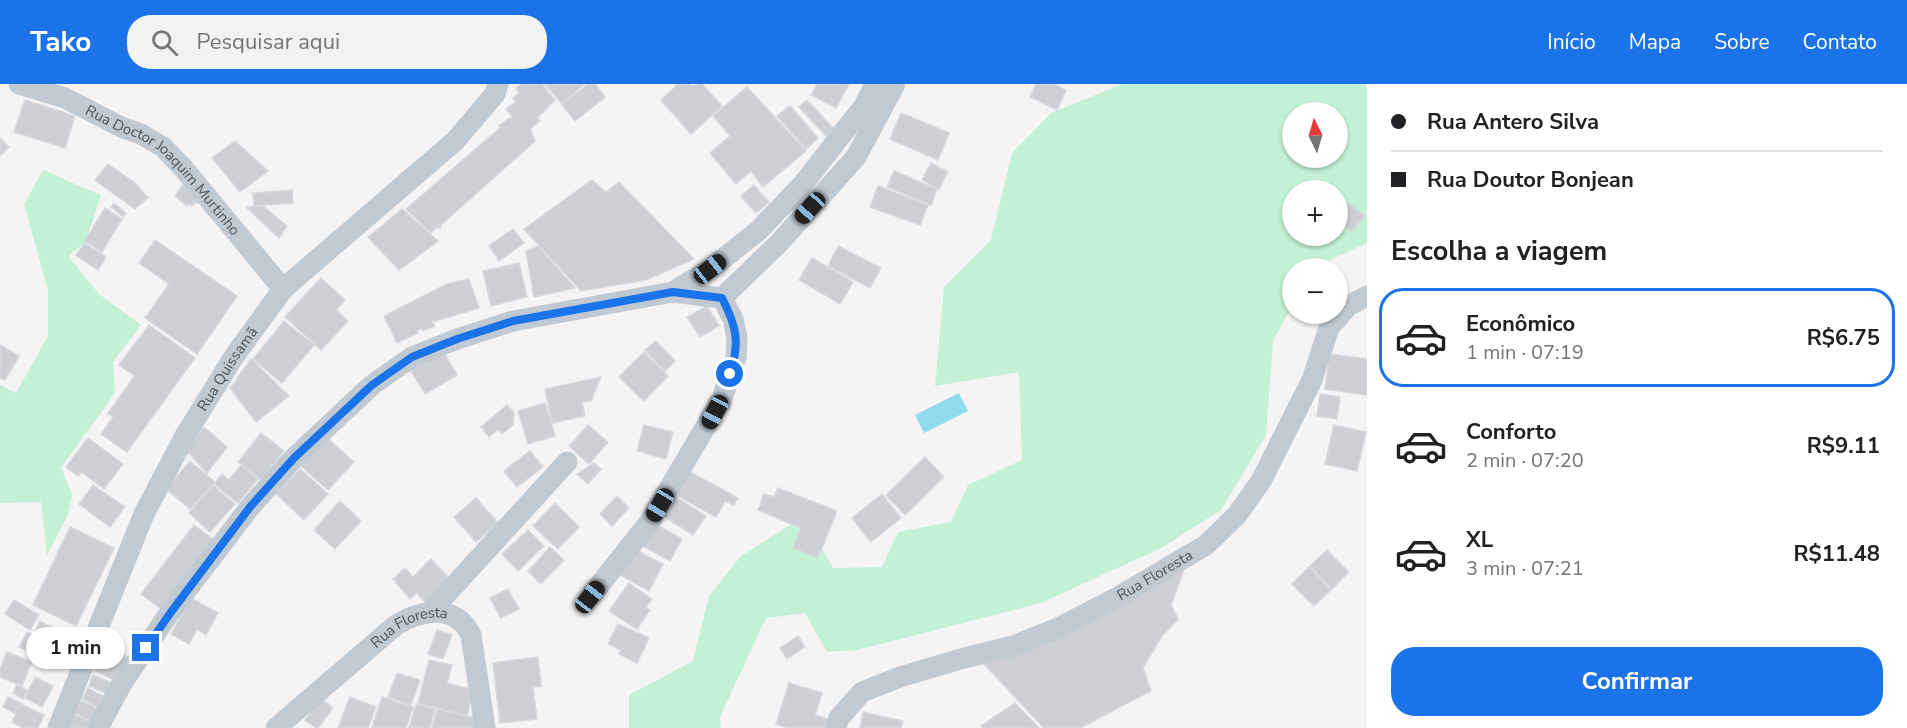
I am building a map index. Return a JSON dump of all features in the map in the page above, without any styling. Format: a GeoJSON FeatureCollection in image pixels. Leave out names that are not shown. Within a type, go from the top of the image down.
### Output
{"type":"FeatureCollection","features":[{"type":"Feature","properties":{"kind":"street","name":"Rua Doctor Joaquim Murtinho"},"geometry":{"type":"LineString","coordinates":[[19,84],[65,98],[163,147],[184,169],[283,290]]}},
{"type":"Feature","properties":{"kind":"street","name":"Rua Quissamã"},"geometry":{"type":"LineString","coordinates":[[58,728],[144,514],[186,434],[235,355],[283,290],[455,141],[495,94],[498,84]]}},
{"type":"Feature","properties":{"kind":"street"},"geometry":{"type":"LineString","coordinates":[[673,292],[710,269],[758,231],[803,184],[864,106],[875,84]]}},
{"type":"Feature","properties":{"kind":"street"},"geometry":{"type":"LineString","coordinates":[[722,298],[779,243],[856,157],[895,84]]}},
{"type":"Feature","properties":{"kind":"street"},"geometry":{"type":"LineString","coordinates":[[98,728],[121,685],[164,621],[250,507],[294,458],[372,385],[412,357],[457,339],[513,321],[673,292],[722,298]]}},
{"type":"Feature","properties":{"kind":"street","name":"Rua Floresta"},"geometry":{"type":"LineString","coordinates":[[836,728],[839,718],[862,692],[942,664],[1013,646],[1058,628],[1118,597],[1206,545],[1237,515],[1261,481],[1312,380],[1329,328],[1348,306],[1367,296]]}},
{"type":"Feature","properties":{"kind":"street"},"geometry":{"type":"LineString","coordinates":[[590,597],[650,521],[722,399],[736,357],[737,338],[733,319],[722,298]]}},
{"type":"Feature","properties":{"kind":"street"},"geometry":{"type":"LineString","coordinates":[[430,612],[567,462]]}},
{"type":"Feature","properties":{"kind":"street","name":"Rua Floresta"},"geometry":{"type":"LineString","coordinates":[[276,728],[396,625],[413,615],[430,612],[451,615],[465,623],[471,635],[485,728]]}},
{"type":"Feature","properties":{"kind":"green space"},"geometry":{"type":"Polygon","coordinates":[[[1122,84],[1365,84],[1367,87],[1367,243],[1335,258],[1282,258],[1282,324],[1273,341],[1266,435],[1221,510],[1161,548],[1041,603],[857,650],[827,652],[805,613],[766,618],[720,717],[721,728],[629,728],[629,695],[693,661],[709,596],[741,556],[803,517],[833,568],[882,567],[898,532],[951,522],[968,485],[1022,460],[1019,372],[935,386],[944,287],[991,240],[1012,153],[1051,113],[1122,84]]]}},
{"type":"Feature","properties":{"kind":"green space"},"geometry":{"type":"Polygon","coordinates":[[[43,170],[101,195],[85,243],[68,256],[99,294],[141,325],[113,362],[115,392],[61,467],[72,495],[68,515],[47,555],[41,502],[0,503],[0,385],[16,393],[48,336],[48,290],[24,204],[43,170]]]}},
{"type":"Feature","properties":{"kind":"water"},"geometry":{"type":"Polygon","coordinates":[[[959,393],[968,411],[924,433],[915,415],[959,393]]]}},
{"type":"Feature","properties":{"kind":"building"},"geometry":{"type":"Polygon","coordinates":[[[522,84],[542,84],[555,100],[537,118],[540,121],[530,129],[535,141],[440,226],[441,228],[436,228],[431,233],[406,209],[501,127],[499,126],[513,117],[506,109],[516,102],[513,98],[519,93],[516,88],[522,84]]]}},
{"type":"Feature","properties":{"kind":"building"},"geometry":{"type":"Polygon","coordinates":[[[545,84],[584,84],[562,104],[545,84]]]}},
{"type":"Feature","properties":{"kind":"building"},"geometry":{"type":"Polygon","coordinates":[[[588,84],[595,84],[605,97],[575,121],[562,105],[588,84]]]}},
{"type":"Feature","properties":{"kind":"building"},"geometry":{"type":"Polygon","coordinates":[[[678,84],[691,86],[702,84],[722,106],[691,134],[661,100],[678,84]]]}},
{"type":"Feature","properties":{"kind":"building"},"geometry":{"type":"Polygon","coordinates":[[[817,84],[849,84],[836,108],[811,95],[817,84]]]}},
{"type":"Feature","properties":{"kind":"building"},"geometry":{"type":"Polygon","coordinates":[[[1036,84],[1054,84],[1066,90],[1057,110],[1030,97],[1036,84]]]}},
{"type":"Feature","properties":{"kind":"building"},"geometry":{"type":"Polygon","coordinates":[[[747,87],[806,151],[763,187],[751,171],[736,184],[710,153],[730,136],[713,116],[747,87]]]}},
{"type":"Feature","properties":{"kind":"building"},"geometry":{"type":"Polygon","coordinates":[[[25,100],[75,116],[65,148],[14,132],[25,100]]]}},
{"type":"Feature","properties":{"kind":"building"},"geometry":{"type":"Polygon","coordinates":[[[807,100],[834,129],[826,136],[799,107],[807,100]]]}},
{"type":"Feature","properties":{"kind":"building"},"geometry":{"type":"Polygon","coordinates":[[[790,106],[818,138],[806,149],[777,116],[790,106]]]}},
{"type":"Feature","properties":{"kind":"building"},"geometry":{"type":"Polygon","coordinates":[[[901,113],[949,133],[938,160],[890,139],[901,113]]]}},
{"type":"Feature","properties":{"kind":"building"},"geometry":{"type":"Polygon","coordinates":[[[0,138],[9,147],[0,156],[0,138]]]}},
{"type":"Feature","properties":{"kind":"building"},"geometry":{"type":"Polygon","coordinates":[[[235,141],[268,171],[240,192],[212,158],[235,141]]]}},
{"type":"Feature","properties":{"kind":"building"},"geometry":{"type":"Polygon","coordinates":[[[931,163],[948,172],[939,189],[922,180],[931,163]]]}},
{"type":"Feature","properties":{"kind":"building"},"geometry":{"type":"Polygon","coordinates":[[[108,164],[135,183],[148,198],[135,209],[95,180],[108,164]]]}},
{"type":"Feature","properties":{"kind":"building"},"geometry":{"type":"Polygon","coordinates":[[[894,171],[937,189],[931,205],[887,187],[894,171]]]}},
{"type":"Feature","properties":{"kind":"building"},"geometry":{"type":"Polygon","coordinates":[[[187,179],[200,196],[195,199],[198,202],[191,206],[189,204],[187,206],[175,196],[187,179]]]}},
{"type":"Feature","properties":{"kind":"building"},"geometry":{"type":"Polygon","coordinates":[[[592,180],[606,192],[619,182],[694,259],[646,280],[581,291],[524,229],[592,180]]]}},
{"type":"Feature","properties":{"kind":"building"},"geometry":{"type":"Polygon","coordinates":[[[754,185],[769,202],[756,213],[741,196],[754,185]]]}},
{"type":"Feature","properties":{"kind":"building"},"geometry":{"type":"Polygon","coordinates":[[[878,186],[928,205],[920,225],[870,207],[878,186]]]}},
{"type":"Feature","properties":{"kind":"building"},"geometry":{"type":"Polygon","coordinates":[[[292,190],[293,203],[254,206],[253,193],[292,190]]]}},
{"type":"Feature","properties":{"kind":"building"},"geometry":{"type":"Polygon","coordinates":[[[114,203],[126,213],[123,217],[111,207],[114,203]]]}},
{"type":"Feature","properties":{"kind":"building"},"geometry":{"type":"Polygon","coordinates":[[[1348,204],[1365,216],[1351,232],[1348,229],[1348,204]]]}},
{"type":"Feature","properties":{"kind":"building"},"geometry":{"type":"Polygon","coordinates":[[[263,206],[287,226],[279,238],[246,207],[263,206]]]}},
{"type":"Feature","properties":{"kind":"building"},"geometry":{"type":"Polygon","coordinates":[[[105,208],[122,219],[102,252],[85,241],[105,208]]]}},
{"type":"Feature","properties":{"kind":"building"},"geometry":{"type":"Polygon","coordinates":[[[402,209],[438,241],[399,270],[368,237],[402,209]]]}},
{"type":"Feature","properties":{"kind":"building"},"geometry":{"type":"Polygon","coordinates":[[[513,229],[524,243],[499,261],[489,246],[513,229]]]}},
{"type":"Feature","properties":{"kind":"building"},"geometry":{"type":"Polygon","coordinates":[[[155,240],[237,296],[197,354],[145,318],[169,284],[139,263],[155,240]]]}},
{"type":"Feature","properties":{"kind":"building"},"geometry":{"type":"Polygon","coordinates":[[[85,243],[106,257],[98,270],[76,255],[85,243]]]}},
{"type":"Feature","properties":{"kind":"building"},"geometry":{"type":"Polygon","coordinates":[[[538,246],[575,288],[534,297],[526,251],[538,246]]]}},
{"type":"Feature","properties":{"kind":"building"},"geometry":{"type":"Polygon","coordinates":[[[838,246],[881,268],[870,288],[828,266],[838,246]]]}},
{"type":"Feature","properties":{"kind":"building"},"geometry":{"type":"Polygon","coordinates":[[[812,258],[853,282],[840,304],[799,280],[812,258]]]}},
{"type":"Feature","properties":{"kind":"building"},"geometry":{"type":"Polygon","coordinates":[[[519,263],[527,297],[491,306],[483,271],[519,263]]]}},
{"type":"Feature","properties":{"kind":"building"},"geometry":{"type":"Polygon","coordinates":[[[321,278],[345,300],[336,310],[348,321],[321,350],[285,317],[321,278]]]}},
{"type":"Feature","properties":{"kind":"building"},"geometry":{"type":"Polygon","coordinates":[[[469,279],[479,308],[432,322],[435,326],[423,331],[422,328],[417,331],[418,333],[397,343],[384,316],[447,284],[469,279]]]}},
{"type":"Feature","properties":{"kind":"building"},"geometry":{"type":"Polygon","coordinates":[[[707,306],[719,326],[700,337],[687,317],[707,306]]]}},
{"type":"Feature","properties":{"kind":"building"},"geometry":{"type":"Polygon","coordinates":[[[284,321],[314,345],[282,383],[253,359],[284,321]]]}},
{"type":"Feature","properties":{"kind":"building"},"geometry":{"type":"Polygon","coordinates":[[[149,325],[195,358],[127,452],[101,434],[113,417],[108,413],[135,376],[119,365],[149,325]]]}},
{"type":"Feature","properties":{"kind":"building"},"geometry":{"type":"Polygon","coordinates":[[[656,341],[675,361],[665,371],[645,350],[656,341]]]}},
{"type":"Feature","properties":{"kind":"building"},"geometry":{"type":"Polygon","coordinates":[[[0,345],[19,356],[5,380],[0,378],[0,345]]]}},
{"type":"Feature","properties":{"kind":"building"},"geometry":{"type":"Polygon","coordinates":[[[441,348],[457,375],[425,394],[409,368],[441,348]]]}},
{"type":"Feature","properties":{"kind":"building"},"geometry":{"type":"Polygon","coordinates":[[[644,352],[668,376],[644,401],[619,377],[644,352]]]}},
{"type":"Feature","properties":{"kind":"building"},"geometry":{"type":"Polygon","coordinates":[[[1330,354],[1367,359],[1367,395],[1325,389],[1330,354]]]}},
{"type":"Feature","properties":{"kind":"building"},"geometry":{"type":"Polygon","coordinates":[[[251,359],[289,396],[256,422],[230,388],[251,359]]]}},
{"type":"Feature","properties":{"kind":"building"},"geometry":{"type":"Polygon","coordinates":[[[601,377],[591,401],[582,402],[585,416],[552,423],[545,389],[601,377]]]}},
{"type":"Feature","properties":{"kind":"building"},"geometry":{"type":"Polygon","coordinates":[[[1320,394],[1340,397],[1337,419],[1317,416],[1320,394]]]}},
{"type":"Feature","properties":{"kind":"building"},"geometry":{"type":"Polygon","coordinates":[[[545,403],[555,436],[528,444],[518,411],[545,403]]]}},
{"type":"Feature","properties":{"kind":"building"},"geometry":{"type":"Polygon","coordinates":[[[507,405],[514,412],[513,425],[502,434],[498,429],[489,437],[481,427],[507,405]]]}},
{"type":"Feature","properties":{"kind":"building"},"geometry":{"type":"Polygon","coordinates":[[[588,425],[608,442],[589,464],[569,446],[588,425]]]}},
{"type":"Feature","properties":{"kind":"building"},"geometry":{"type":"Polygon","coordinates":[[[644,425],[673,432],[666,459],[637,451],[644,425]]]}},
{"type":"Feature","properties":{"kind":"building"},"geometry":{"type":"Polygon","coordinates":[[[1334,425],[1366,432],[1357,471],[1325,464],[1334,425]]]}},
{"type":"Feature","properties":{"kind":"building"},"geometry":{"type":"Polygon","coordinates":[[[204,427],[227,447],[207,473],[186,450],[204,427]]]}},
{"type":"Feature","properties":{"kind":"building"},"geometry":{"type":"Polygon","coordinates":[[[261,433],[284,451],[261,480],[238,462],[261,433]]]}},
{"type":"Feature","properties":{"kind":"building"},"geometry":{"type":"Polygon","coordinates":[[[326,437],[354,462],[328,490],[300,465],[326,437]]]}},
{"type":"Feature","properties":{"kind":"building"},"geometry":{"type":"Polygon","coordinates":[[[88,438],[123,464],[104,489],[82,472],[78,476],[66,467],[88,438]]]}},
{"type":"Feature","properties":{"kind":"building"},"geometry":{"type":"Polygon","coordinates":[[[530,451],[543,467],[517,487],[504,471],[530,451]]]}},
{"type":"Feature","properties":{"kind":"building"},"geometry":{"type":"Polygon","coordinates":[[[925,457],[944,477],[905,515],[886,495],[925,457]]]}},
{"type":"Feature","properties":{"kind":"building"},"geometry":{"type":"Polygon","coordinates":[[[190,461],[215,482],[190,509],[166,489],[190,461]]]}},
{"type":"Feature","properties":{"kind":"building"},"geometry":{"type":"Polygon","coordinates":[[[594,463],[601,469],[588,484],[577,474],[594,463]]]}},
{"type":"Feature","properties":{"kind":"building"},"geometry":{"type":"Polygon","coordinates":[[[241,465],[258,479],[238,503],[214,484],[222,474],[229,480],[241,465]]]}},
{"type":"Feature","properties":{"kind":"building"},"geometry":{"type":"Polygon","coordinates":[[[300,469],[328,494],[304,520],[276,494],[300,469]]]}},
{"type":"Feature","properties":{"kind":"building"},"geometry":{"type":"Polygon","coordinates":[[[690,472],[738,498],[734,505],[725,501],[716,517],[676,495],[690,472]]]}},
{"type":"Feature","properties":{"kind":"building"},"geometry":{"type":"Polygon","coordinates":[[[93,485],[125,507],[110,527],[79,504],[93,485]]]}},
{"type":"Feature","properties":{"kind":"building"},"geometry":{"type":"Polygon","coordinates":[[[213,485],[235,504],[210,532],[189,513],[213,485]]]}},
{"type":"Feature","properties":{"kind":"building"},"geometry":{"type":"Polygon","coordinates":[[[778,488],[837,511],[818,558],[793,548],[801,528],[758,510],[764,494],[774,497],[778,488]]]}},
{"type":"Feature","properties":{"kind":"building"},"geometry":{"type":"Polygon","coordinates":[[[882,494],[901,518],[871,542],[852,518],[882,494]]]}},
{"type":"Feature","properties":{"kind":"building"},"geometry":{"type":"Polygon","coordinates":[[[617,496],[629,508],[612,526],[600,514],[617,496]]]}},
{"type":"Feature","properties":{"kind":"building"},"geometry":{"type":"Polygon","coordinates":[[[674,496],[706,516],[693,535],[662,515],[674,496]]]}},
{"type":"Feature","properties":{"kind":"building"},"geometry":{"type":"Polygon","coordinates":[[[476,498],[498,523],[476,542],[454,517],[476,498]]]}},
{"type":"Feature","properties":{"kind":"building"},"geometry":{"type":"Polygon","coordinates":[[[340,501],[361,521],[335,549],[314,530],[340,501]]]}},
{"type":"Feature","properties":{"kind":"building"},"geometry":{"type":"Polygon","coordinates":[[[555,503],[579,527],[558,549],[533,526],[555,503]]]}},
{"type":"Feature","properties":{"kind":"building"},"geometry":{"type":"Polygon","coordinates":[[[654,523],[682,539],[670,561],[641,545],[654,523]]]}},
{"type":"Feature","properties":{"kind":"building"},"geometry":{"type":"Polygon","coordinates":[[[194,525],[214,540],[161,609],[141,594],[194,525]]]}},
{"type":"Feature","properties":{"kind":"building"},"geometry":{"type":"Polygon","coordinates":[[[70,527],[114,548],[76,626],[33,605],[70,527]]]}},
{"type":"Feature","properties":{"kind":"building"},"geometry":{"type":"Polygon","coordinates":[[[528,530],[544,546],[518,571],[502,554],[528,530]]]}},
{"type":"Feature","properties":{"kind":"building"},"geometry":{"type":"Polygon","coordinates":[[[550,547],[564,560],[541,584],[528,571],[550,547]]]}},
{"type":"Feature","properties":{"kind":"building"},"geometry":{"type":"Polygon","coordinates":[[[632,548],[663,564],[649,591],[618,574],[632,548]]]}},
{"type":"Feature","properties":{"kind":"building"},"geometry":{"type":"Polygon","coordinates":[[[1327,550],[1349,572],[1332,589],[1310,566],[1327,550]]]}},
{"type":"Feature","properties":{"kind":"building"},"geometry":{"type":"Polygon","coordinates":[[[431,559],[451,580],[427,604],[416,593],[410,599],[393,579],[405,568],[413,577],[431,559]]]}},
{"type":"Feature","properties":{"kind":"building"},"geometry":{"type":"Polygon","coordinates":[[[1309,567],[1331,590],[1314,606],[1292,584],[1309,567]]]}},
{"type":"Feature","properties":{"kind":"building"},"geometry":{"type":"Polygon","coordinates":[[[1184,570],[1171,605],[1178,619],[1162,636],[1143,668],[1151,691],[1080,728],[1044,728],[981,661],[1184,570]]]}},
{"type":"Feature","properties":{"kind":"building"},"geometry":{"type":"Polygon","coordinates":[[[629,583],[652,599],[646,607],[650,610],[637,629],[609,611],[629,583]]]}},
{"type":"Feature","properties":{"kind":"building"},"geometry":{"type":"Polygon","coordinates":[[[508,589],[519,609],[501,618],[490,598],[508,589]]]}},
{"type":"Feature","properties":{"kind":"building"},"geometry":{"type":"Polygon","coordinates":[[[191,598],[218,613],[206,635],[197,629],[189,644],[171,634],[191,598]]]}},
{"type":"Feature","properties":{"kind":"building"},"geometry":{"type":"Polygon","coordinates":[[[14,600],[39,615],[30,630],[5,614],[14,600]]]}},
{"type":"Feature","properties":{"kind":"building"},"geometry":{"type":"Polygon","coordinates":[[[40,621],[74,638],[59,667],[19,647],[27,632],[33,635],[40,621]]]}},
{"type":"Feature","properties":{"kind":"building"},"geometry":{"type":"Polygon","coordinates":[[[618,624],[649,638],[637,663],[619,654],[621,650],[608,644],[618,624]]]}},
{"type":"Feature","properties":{"kind":"building"},"geometry":{"type":"Polygon","coordinates":[[[437,630],[452,635],[443,659],[428,654],[437,630]]]}},
{"type":"Feature","properties":{"kind":"building"},"geometry":{"type":"Polygon","coordinates":[[[798,636],[805,647],[787,659],[780,648],[798,636]]]}},
{"type":"Feature","properties":{"kind":"building"},"geometry":{"type":"Polygon","coordinates":[[[107,647],[128,657],[116,681],[95,671],[107,647]]]}},
{"type":"Feature","properties":{"kind":"building"},"geometry":{"type":"Polygon","coordinates":[[[7,652],[32,662],[22,686],[0,677],[0,669],[7,652]]]}},
{"type":"Feature","properties":{"kind":"building"},"geometry":{"type":"Polygon","coordinates":[[[538,657],[541,686],[533,687],[537,719],[500,723],[493,663],[538,657]]]}},
{"type":"Feature","properties":{"kind":"building"},"geometry":{"type":"Polygon","coordinates":[[[429,660],[452,665],[447,683],[473,690],[467,716],[418,703],[429,660]]]}},
{"type":"Feature","properties":{"kind":"building"},"geometry":{"type":"Polygon","coordinates":[[[397,673],[420,680],[411,705],[388,697],[397,673]]]}},
{"type":"Feature","properties":{"kind":"building"},"geometry":{"type":"Polygon","coordinates":[[[93,675],[110,682],[106,693],[89,686],[93,675]]]}},
{"type":"Feature","properties":{"kind":"building"},"geometry":{"type":"Polygon","coordinates":[[[35,677],[53,686],[42,707],[25,698],[35,677]]]}},
{"type":"Feature","properties":{"kind":"building"},"geometry":{"type":"Polygon","coordinates":[[[789,683],[822,693],[815,715],[828,719],[825,728],[788,728],[776,724],[789,683]]]}},
{"type":"Feature","properties":{"kind":"building"},"geometry":{"type":"Polygon","coordinates":[[[17,685],[27,690],[23,699],[13,693],[17,685]]]}},
{"type":"Feature","properties":{"kind":"building"},"geometry":{"type":"Polygon","coordinates":[[[88,688],[103,696],[98,707],[82,699],[88,688]]]}},
{"type":"Feature","properties":{"kind":"building"},"geometry":{"type":"Polygon","coordinates":[[[8,697],[21,703],[16,714],[3,707],[8,697]]]}},
{"type":"Feature","properties":{"kind":"building"},"geometry":{"type":"Polygon","coordinates":[[[350,697],[376,707],[368,728],[338,728],[350,697]]]}},
{"type":"Feature","properties":{"kind":"building"},"geometry":{"type":"Polygon","coordinates":[[[382,697],[413,707],[406,728],[372,728],[382,697]]]}},
{"type":"Feature","properties":{"kind":"building"},"geometry":{"type":"Polygon","coordinates":[[[321,699],[333,708],[316,728],[305,720],[321,699]]]}},
{"type":"Feature","properties":{"kind":"building"},"geometry":{"type":"Polygon","coordinates":[[[81,700],[99,709],[92,722],[75,713],[81,700]]]}},
{"type":"Feature","properties":{"kind":"building"},"geometry":{"type":"Polygon","coordinates":[[[1015,703],[1039,728],[982,728],[981,726],[1015,703]]]}},
{"type":"Feature","properties":{"kind":"building"},"geometry":{"type":"Polygon","coordinates":[[[21,704],[44,715],[38,728],[23,728],[12,722],[21,704]]]}},
{"type":"Feature","properties":{"kind":"building"},"geometry":{"type":"Polygon","coordinates":[[[416,704],[435,709],[430,728],[409,728],[416,704]]]}},
{"type":"Feature","properties":{"kind":"building"},"geometry":{"type":"Polygon","coordinates":[[[437,709],[477,718],[475,728],[432,728],[437,709]]]}},
{"type":"Feature","properties":{"kind":"building"},"geometry":{"type":"Polygon","coordinates":[[[863,712],[903,721],[901,728],[860,728],[863,712]]]}},
{"type":"Feature","properties":{"kind":"building"},"geometry":{"type":"Polygon","coordinates":[[[74,714],[92,722],[89,728],[68,728],[74,714]]]}},
{"type":"Feature","properties":{"kind":"route"},"geometry":{"type":"LineString","coordinates":[[146,648],[250,507],[294,458],[372,385],[412,357],[457,339],[513,321],[673,292],[722,298],[733,319],[737,338],[736,357],[730,374]]}}]}
